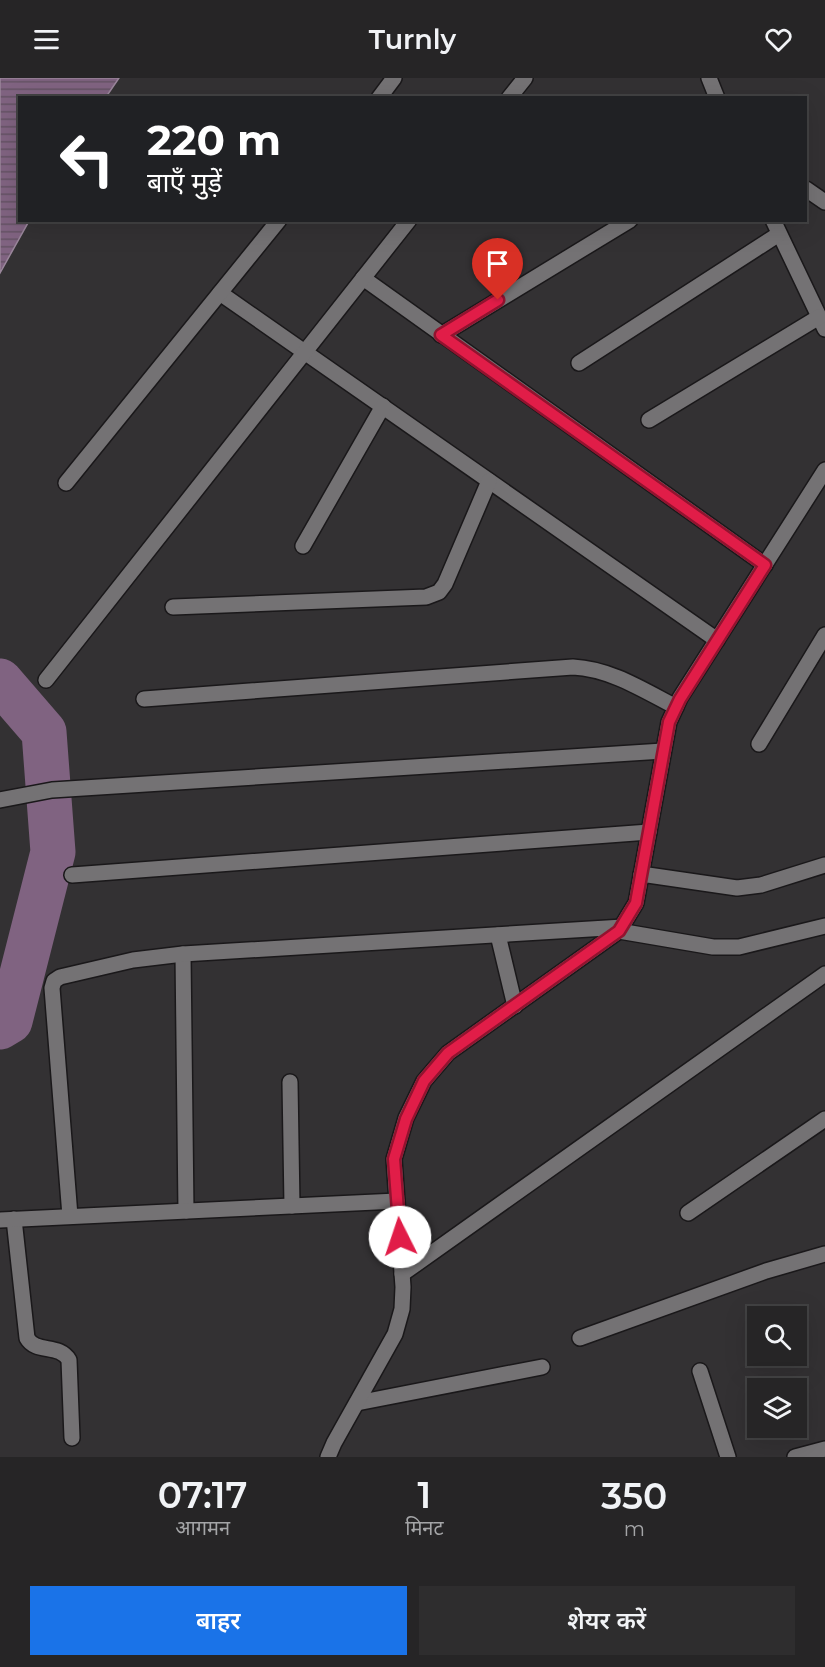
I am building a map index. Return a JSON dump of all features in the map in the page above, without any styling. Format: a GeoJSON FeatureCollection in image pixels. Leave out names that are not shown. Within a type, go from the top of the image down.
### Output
{"type":"FeatureCollection","features":[{"type":"Feature","properties":{"kind":"street"},"geometry":{"type":"LineString","coordinates":[[380,96],[394,78]]}},
{"type":"Feature","properties":{"kind":"street"},"geometry":{"type":"LineString","coordinates":[[511,96],[525,78]]}},
{"type":"Feature","properties":{"kind":"street"},"geometry":{"type":"LineString","coordinates":[[709,78],[716,96]]}},
{"type":"Feature","properties":{"kind":"street"},"geometry":{"type":"LineString","coordinates":[[807,190],[825,202]]}},
{"type":"Feature","properties":{"kind":"street"},"geometry":{"type":"LineString","coordinates":[[66,483],[277,222]]}},
{"type":"Feature","properties":{"kind":"street"},"geometry":{"type":"LineString","coordinates":[[46,680],[407,222]]}},
{"type":"Feature","properties":{"kind":"street"},"geometry":{"type":"LineString","coordinates":[[441,335],[627,222]]}},
{"type":"Feature","properties":{"kind":"street"},"geometry":{"type":"LineString","coordinates":[[579,363],[776,227],[822,323],[649,420]]}},
{"type":"Feature","properties":{"kind":"street"},"geometry":{"type":"LineString","coordinates":[[363,278],[765,565]]}},
{"type":"Feature","properties":{"kind":"street"},"geometry":{"type":"LineString","coordinates":[[220,293],[717,640]]}},
{"type":"Feature","properties":{"kind":"street"},"geometry":{"type":"LineString","coordinates":[[303,546],[383,406]]}},
{"type":"Feature","properties":{"kind":"street"},"geometry":{"type":"LineString","coordinates":[[328,1457],[395,1334],[402,1309],[402,1274],[394,1159],[406,1119],[424,1081],[448,1053],[621,929],[636,903],[669,722],[717,640],[825,470]]}},
{"type":"Feature","properties":{"kind":"street"},"geometry":{"type":"LineString","coordinates":[[172,607],[426,597],[439,592],[445,584],[489,481]]}},
{"type":"Feature","properties":{"kind":"street"},"geometry":{"type":"LineString","coordinates":[[759,744],[825,635]]}},
{"type":"Feature","properties":{"kind":"street"},"geometry":{"type":"LineString","coordinates":[[144,699],[573,667],[590,668],[608,673],[676,707]]}},
{"type":"Feature","properties":{"kind":"street"},"geometry":{"type":"LineString","coordinates":[[3,799],[52,790],[663,751]]}},
{"type":"Feature","properties":{"kind":"street"},"geometry":{"type":"LineString","coordinates":[[72,875],[649,832]]}},
{"type":"Feature","properties":{"kind":"street"},"geometry":{"type":"LineString","coordinates":[[641,874],[737,888],[761,885],[825,865]]}},
{"type":"Feature","properties":{"kind":"street"},"geometry":{"type":"LineString","coordinates":[[70,1216],[52,988],[54,981],[60,977],[133,960],[183,954],[498,934],[621,929],[713,947],[739,947],[825,926]]}},
{"type":"Feature","properties":{"kind":"street"},"geometry":{"type":"LineString","coordinates":[[498,934],[515,1006]]}},
{"type":"Feature","properties":{"kind":"street"},"geometry":{"type":"LineString","coordinates":[[183,954],[186,1211]]}},
{"type":"Feature","properties":{"kind":"street"},"geometry":{"type":"LineString","coordinates":[[402,1274],[825,974]]}},
{"type":"Feature","properties":{"kind":"street"},"geometry":{"type":"LineString","coordinates":[[290,1082],[292,1206]]}},
{"type":"Feature","properties":{"kind":"street"},"geometry":{"type":"LineString","coordinates":[[688,1213],[825,1119]]}},
{"type":"Feature","properties":{"kind":"street"},"geometry":{"type":"LineString","coordinates":[[72,1438],[69,1360],[59,1350],[35,1346],[30,1344],[27,1338],[7,1219],[397,1201]]}},
{"type":"Feature","properties":{"kind":"street"},"geometry":{"type":"LineString","coordinates":[[580,1338],[766,1271],[825,1254]]}},
{"type":"Feature","properties":{"kind":"street"},"geometry":{"type":"LineString","coordinates":[[357,1402],[542,1367]]}},
{"type":"Feature","properties":{"kind":"street"},"geometry":{"type":"LineString","coordinates":[[700,1371],[728,1457]]}},
{"type":"Feature","properties":{"kind":"street"},"geometry":{"type":"LineString","coordinates":[[795,1457],[825,1449]]}},
{"type":"Feature","properties":{"kind":"shaded area"},"geometry":{"type":"Polygon","coordinates":[[[0,78],[119,78],[107,96],[18,96],[18,222],[28,222],[0,273],[0,78]]]}},
{"type":"Feature","properties":{"kind":"waterway"},"geometry":{"type":"LineString","coordinates":[[0,681],[44,732],[53,852],[10,1021],[0,1027]]}},
{"type":"Feature","properties":{"kind":"route"},"geometry":{"type":"LineString","coordinates":[[400,1237],[394,1159],[406,1119],[424,1081],[448,1053],[619,931],[629,917],[636,903],[669,722],[680,699],[765,565],[441,335],[498,300]]}}]}
